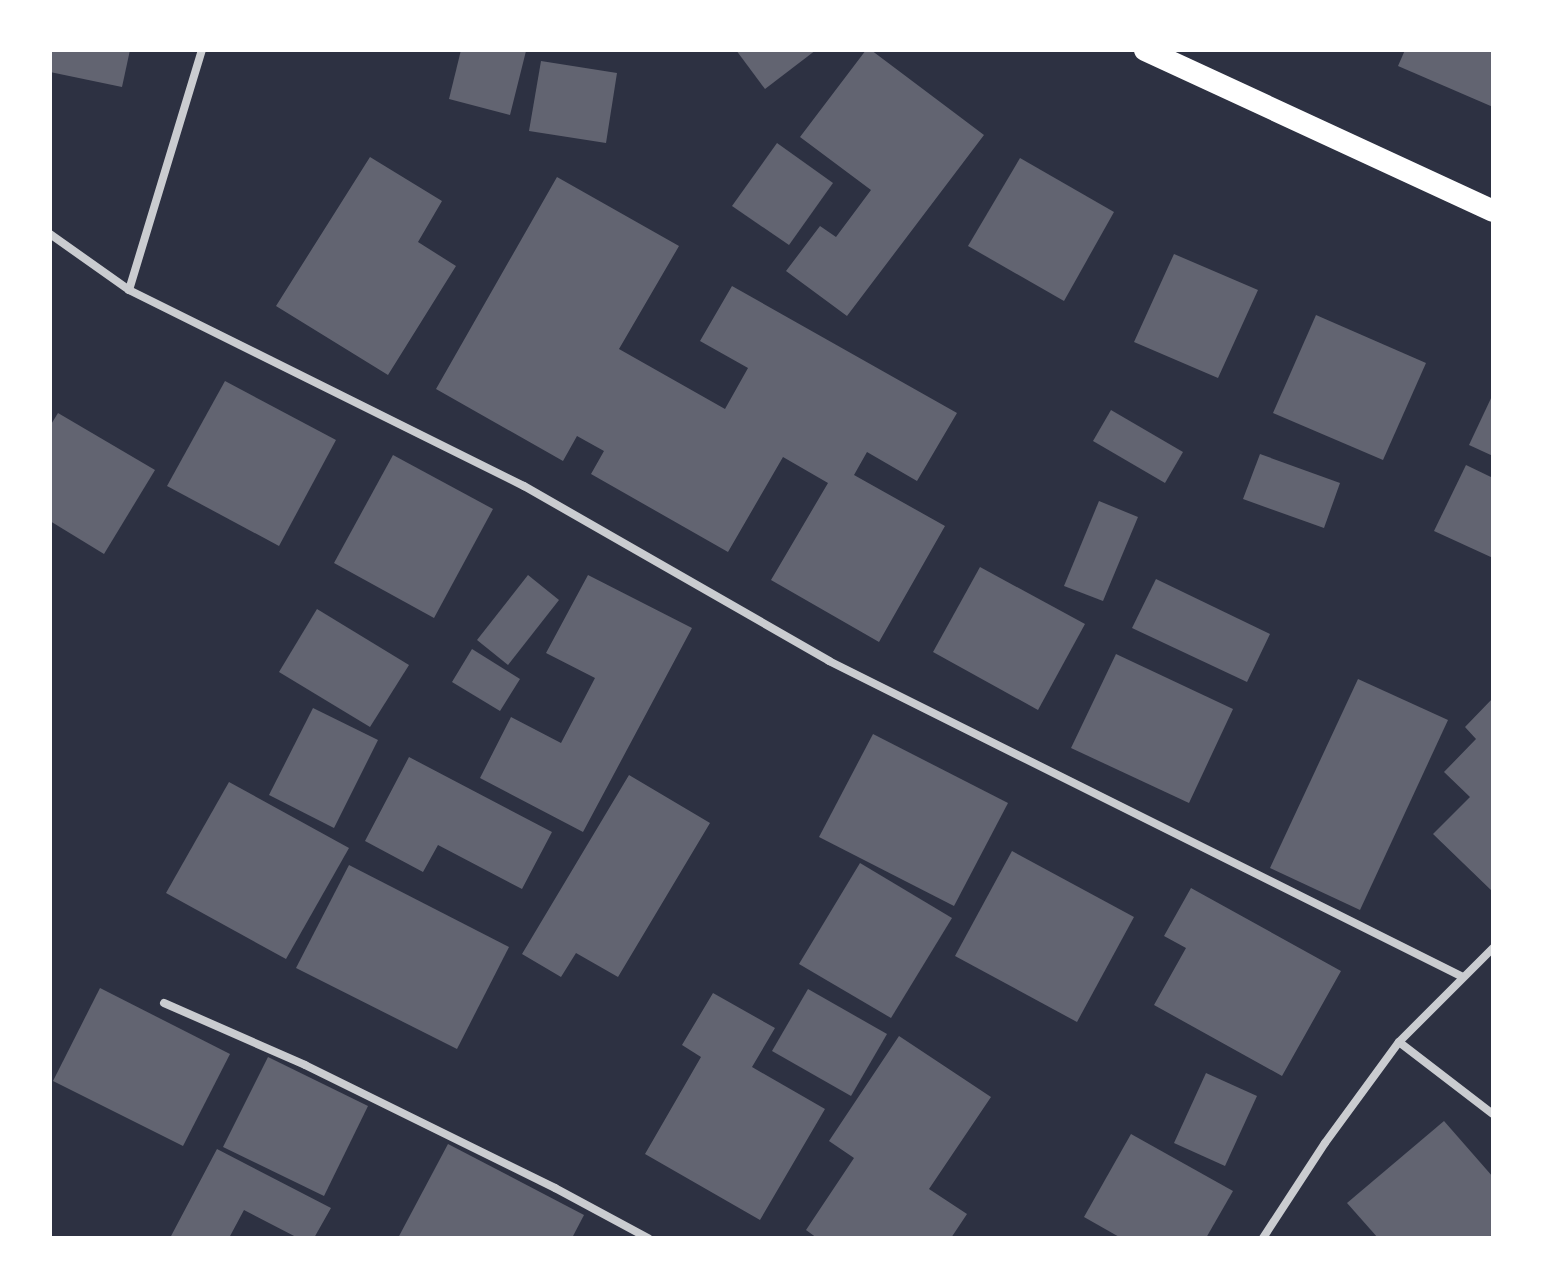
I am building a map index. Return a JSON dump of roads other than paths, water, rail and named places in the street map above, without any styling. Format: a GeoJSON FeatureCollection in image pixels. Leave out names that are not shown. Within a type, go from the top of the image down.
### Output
{"type":"FeatureCollection","features":[{"type":"Feature","properties":{"kind":"highway"},"geometry":{"type":"LineString","coordinates":[[1145,50],[1493,211]]}},
{"type":"Feature","properties":{"kind":"street"},"geometry":{"type":"LineString","coordinates":[[129,290],[202,50]]}},
{"type":"Feature","properties":{"kind":"street"},"geometry":{"type":"LineString","coordinates":[[50,234],[129,290],[524,486],[829,661],[1463,977]]}},
{"type":"Feature","properties":{"kind":"street"},"geometry":{"type":"LineString","coordinates":[[1263,1238],[1325,1143],[1399,1042],[1493,948]]}},
{"type":"Feature","properties":{"kind":"street"},"geometry":{"type":"LineString","coordinates":[[164,1003],[305,1065],[555,1188],[648,1238]]}},
{"type":"Feature","properties":{"kind":"street"},"geometry":{"type":"LineString","coordinates":[[1399,1042],[1493,1114]]}}]}
